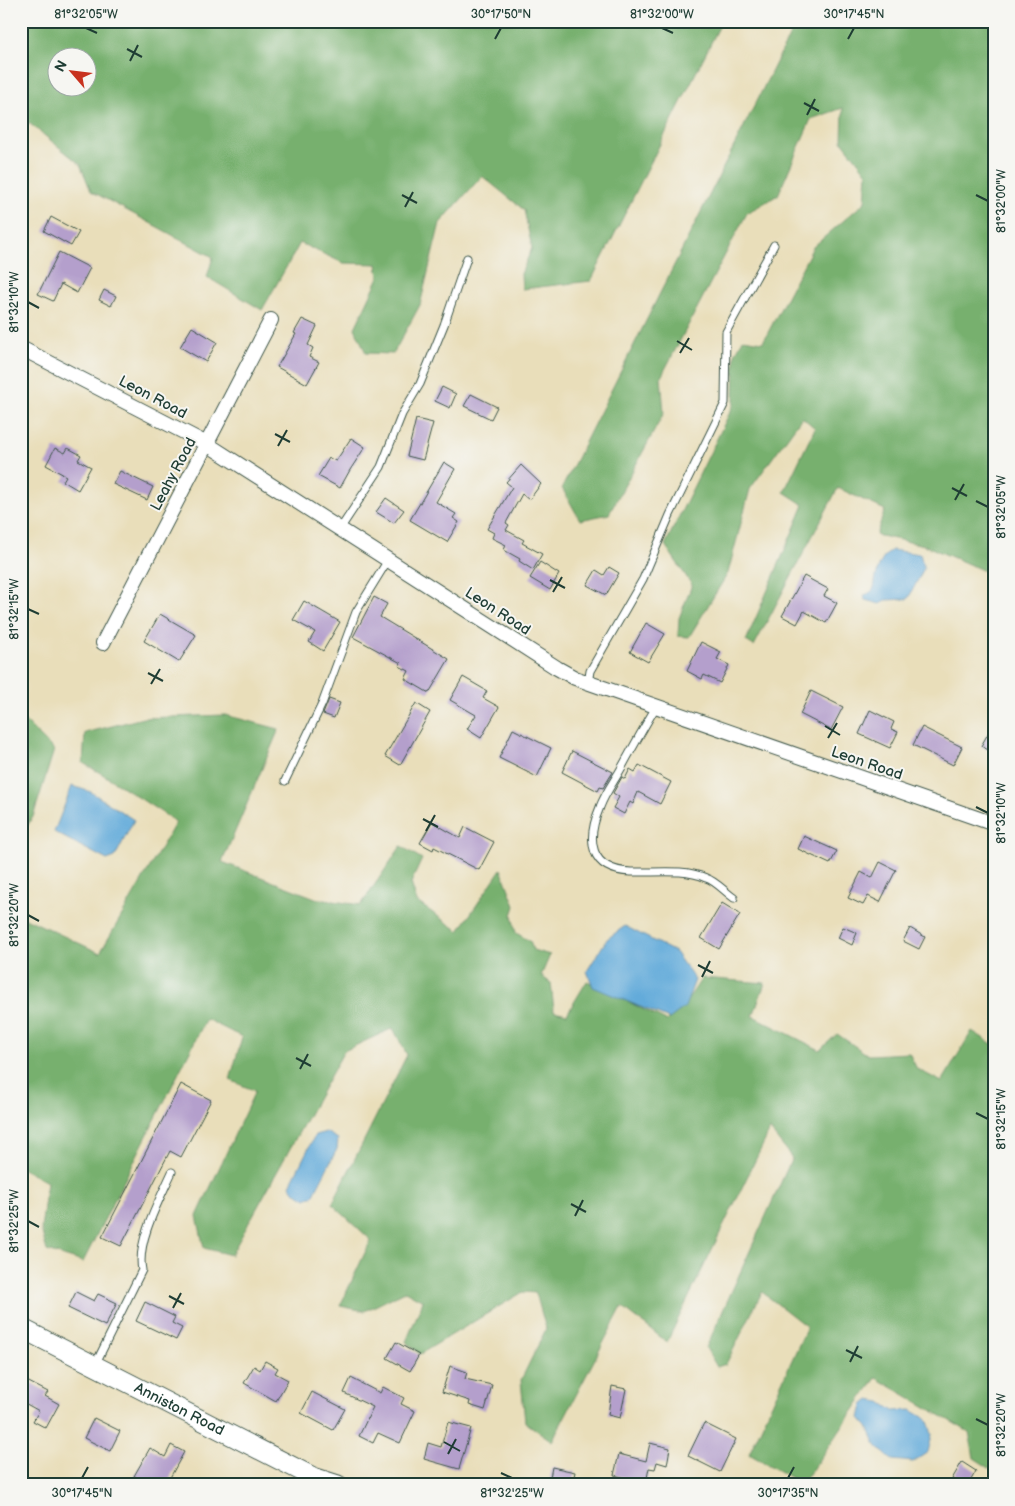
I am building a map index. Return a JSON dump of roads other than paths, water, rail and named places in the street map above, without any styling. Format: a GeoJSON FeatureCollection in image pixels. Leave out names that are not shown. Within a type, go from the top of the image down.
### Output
{"type":"FeatureCollection","features":[{"type":"Feature","properties":{"kind":"street","name":"Leahy Road"},"geometry":{"type":"LineString","coordinates":[[103,643],[271,320]]}},
{"type":"Feature","properties":{"kind":"street","name":"Leon Road"},"geometry":{"type":"LineString","coordinates":[[21,348],[207,444],[557,668],[588,683],[994,824]]}},
{"type":"Feature","properties":{"kind":"street","name":"Anniston Road"},"geometry":{"type":"LineString","coordinates":[[21,1328],[313,1476],[338,1485]]}},
{"type":"Feature","properties":{"kind":"lane"},"geometry":{"type":"LineString","coordinates":[[588,683],[590,671],[643,579],[670,515],[725,404],[726,332],[774,244]]}},
{"type":"Feature","properties":{"kind":"lane"},"geometry":{"type":"LineString","coordinates":[[340,529],[381,467],[402,414],[420,384],[444,325],[467,258]]}},
{"type":"Feature","properties":{"kind":"lane"},"geometry":{"type":"LineString","coordinates":[[285,781],[322,704],[356,612],[388,560]]}},
{"type":"Feature","properties":{"kind":"lane"},"geometry":{"type":"LineString","coordinates":[[656,707],[600,807],[591,843],[595,855],[603,864],[613,870],[696,874],[708,878],[734,898]]}},
{"type":"Feature","properties":{"kind":"lane"},"geometry":{"type":"LineString","coordinates":[[94,1366],[142,1270],[140,1262],[145,1234],[172,1172]]}},
{"type":"Feature","properties":{"kind":"water"},"geometry":{"type":"Polygon","coordinates":[[[892,550],[920,554],[924,568],[908,599],[886,600],[880,604],[865,600],[864,595],[874,587],[881,563],[892,550]]]}},
{"type":"Feature","properties":{"kind":"water"},"geometry":{"type":"Polygon","coordinates":[[[72,786],[91,792],[134,820],[115,857],[107,860],[54,832],[72,786]]]}},
{"type":"Feature","properties":{"kind":"water"},"geometry":{"type":"Polygon","coordinates":[[[625,926],[675,952],[695,980],[685,1007],[669,1019],[593,987],[587,971],[607,939],[625,926]]]}},
{"type":"Feature","properties":{"kind":"water"},"geometry":{"type":"Polygon","coordinates":[[[326,1132],[338,1139],[337,1149],[313,1196],[306,1199],[295,1192],[290,1185],[315,1135],[326,1132]]]}},
{"type":"Feature","properties":{"kind":"water"},"geometry":{"type":"Polygon","coordinates":[[[869,1400],[881,1402],[894,1411],[911,1410],[928,1420],[932,1435],[928,1452],[913,1462],[892,1460],[877,1447],[868,1427],[860,1418],[863,1405],[869,1400]]]}}]}
